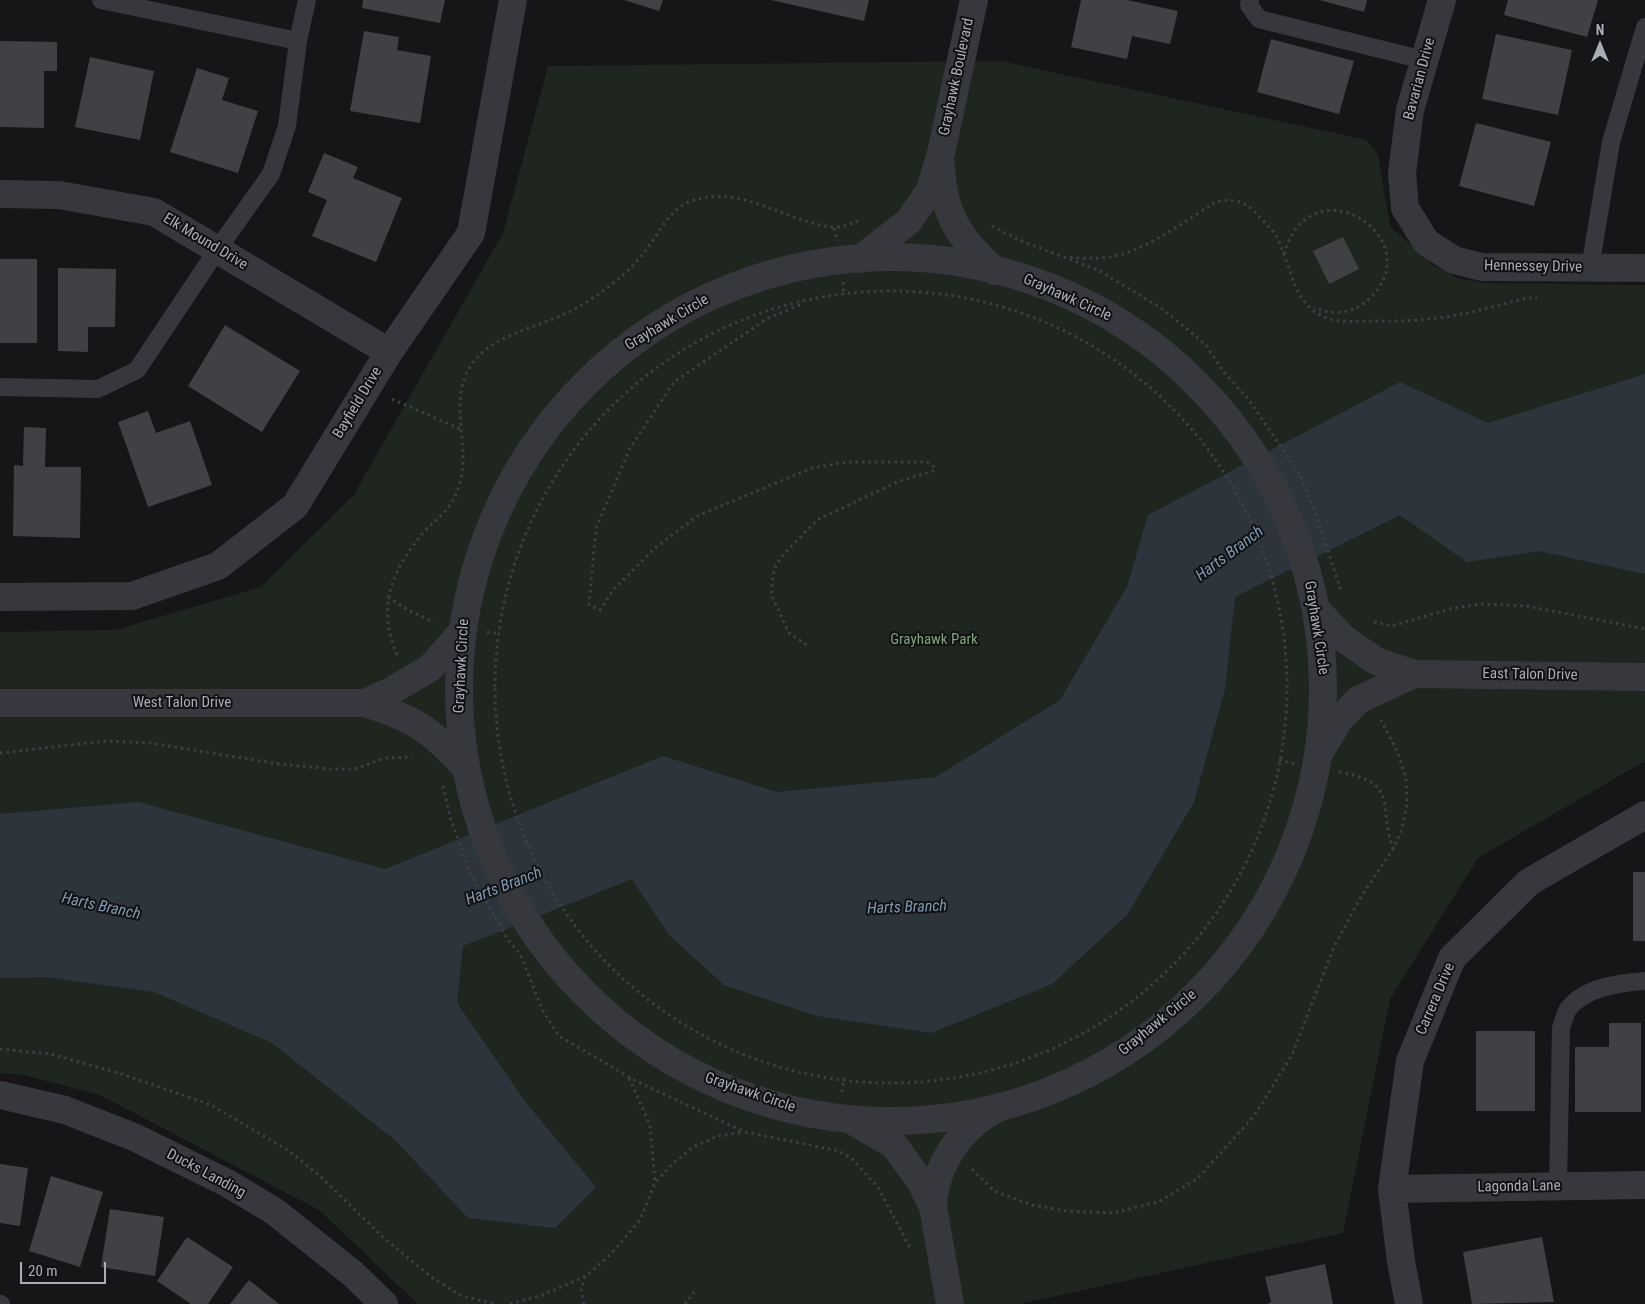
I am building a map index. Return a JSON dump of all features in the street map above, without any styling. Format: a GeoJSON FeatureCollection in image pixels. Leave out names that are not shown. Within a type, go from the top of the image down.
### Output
{"type":"FeatureCollection","features":[{"type":"Feature","properties":{"kind":"street","name":"Bayfield Drive"},"geometry":{"type":"LineString","coordinates":[[0,597],[132,596],[218,566],[295,506],[389,352],[471,233],[513,0]]}},
{"type":"Feature","properties":{"kind":"street","name":"Grayhawk Boulevard"},"geometry":{"type":"LineString","coordinates":[[860,259],[909,221],[930,190],[941,153],[974,0]]}},
{"type":"Feature","properties":{"kind":"street","name":"Bavarian Drive"},"geometry":{"type":"LineString","coordinates":[[1426,242],[1405,208],[1402,173],[1410,110],[1442,0]]}},
{"type":"Feature","properties":{"kind":"street","name":"Grayhawk Boulevard"},"geometry":{"type":"LineString","coordinates":[[941,153],[942,188],[952,220],[970,248],[995,271]]}},
{"type":"Feature","properties":{"kind":"street","name":"Elk Mound Drive"},"geometry":{"type":"LineString","coordinates":[[0,194],[59,195],[154,212],[389,352]]}},
{"type":"Feature","properties":{"kind":"street","name":"Hennessey Drive"},"geometry":{"type":"LineString","coordinates":[[1426,242],[1454,260],[1482,267],[1645,268]]}},
{"type":"Feature","properties":{"kind":"street","name":"Grayhawk Circle"},"geometry":{"type":"LineString","coordinates":[[841,259],[941,259],[995,271],[1025,277],[1109,314],[1216,382],[1267,473],[1322,592],[1325,673],[1319,759],[1303,826],[1253,927],[1191,1001],[1108,1063],[1028,1099],[921,1120],[848,1118],[782,1107],[702,1078],[618,1025],[532,955],[458,776],[456,703],[460,634],[473,570],[527,452],[612,357],[721,290],[841,259]]}},
{"type":"Feature","properties":{"kind":"street","name":"East Talon Drive"},"geometry":{"type":"LineString","coordinates":[[1322,592],[1342,638],[1376,661],[1414,674],[1645,676]]}},
{"type":"Feature","properties":{"kind":"street","name":"West Talon Drive"},"geometry":{"type":"LineString","coordinates":[[364,703],[391,691],[430,668],[460,634]]}},
{"type":"Feature","properties":{"kind":"street","name":"East Talon Drive"},"geometry":{"type":"LineString","coordinates":[[1319,759],[1340,719],[1358,700],[1414,674]]}},
{"type":"Feature","properties":{"kind":"street","name":"West Talon Drive"},"geometry":{"type":"LineString","coordinates":[[0,703],[364,703],[403,715],[437,736],[458,776]]}},
{"type":"Feature","properties":{"kind":"street","name":"Carrera Drive"},"geometry":{"type":"LineString","coordinates":[[1409,1304],[1401,1261],[1392,1189],[1410,1061],[1452,958],[1530,882],[1645,815]]}},
{"type":"Feature","properties":{"kind":"street","name":"Ducks Landing"},"geometry":{"type":"LineString","coordinates":[[0,1095],[65,1110],[136,1138],[227,1182],[274,1210],[352,1274],[384,1304]]}},
{"type":"Feature","properties":{"kind":"street"},"geometry":{"type":"LineString","coordinates":[[933,1207],[936,1185],[942,1163],[947,1155],[960,1138],[983,1116],[1011,1102]]}},
{"type":"Feature","properties":{"kind":"street"},"geometry":{"type":"LineString","coordinates":[[848,1118],[894,1146],[905,1158],[920,1181],[933,1207],[950,1304]]}},
{"type":"Feature","properties":{"kind":"street","name":"Lagonda Lane"},"geometry":{"type":"LineString","coordinates":[[1392,1189],[1645,1185]]}},
{"type":"Feature","properties":{"kind":"lane"},"geometry":{"type":"LineString","coordinates":[[101,0],[298,41]]}},
{"type":"Feature","properties":{"kind":"lane"},"geometry":{"type":"LineString","coordinates":[[0,387],[98,389],[137,370],[217,250],[271,174],[287,126],[298,41],[307,0]]}},
{"type":"Feature","properties":{"kind":"lane"},"geometry":{"type":"LineString","coordinates":[[1250,0],[1250,5],[1259,19],[1424,60]]}},
{"type":"Feature","properties":{"kind":"lane"},"geometry":{"type":"LineString","coordinates":[[1590,268],[1611,142],[1645,27]]}},
{"type":"Feature","properties":{"kind":"lane"},"geometry":{"type":"LineString","coordinates":[[1558,1186],[1562,1028],[1568,1010],[1581,998],[1593,992],[1617,984],[1645,981]]}},
{"type":"Feature","properties":{"kind":"path"},"geometry":{"type":"LineString","coordinates":[[399,659],[389,638],[387,610],[390,585],[402,560],[426,530],[450,507],[459,487],[463,466],[460,430],[461,388],[470,366],[486,349],[572,311],[602,292],[631,268],[671,214],[691,201],[713,195],[736,198],[834,228],[867,216]]}},
{"type":"Feature","properties":{"kind":"path"},"geometry":{"type":"LineString","coordinates":[[1064,257],[1093,259],[1121,255],[1147,243],[1216,202],[1227,199],[1239,200],[1249,205],[1278,239],[1290,277],[1300,296],[1328,319],[1349,322],[1401,321],[1454,316],[1526,298],[1546,298]]}},
{"type":"Feature","properties":{"kind":"path"},"geometry":{"type":"LineString","coordinates":[[1283,254],[1287,240],[1295,228],[1306,218],[1319,212],[1333,210],[1348,211],[1361,217],[1372,226],[1381,238],[1386,251],[1386,266],[1383,280],[1376,292],[1366,302],[1354,309],[1340,312],[1325,312],[1312,307]]}},
{"type":"Feature","properties":{"kind":"path"},"geometry":{"type":"LineString","coordinates":[[988,220],[992,226],[1019,240],[1098,270],[1164,310],[1205,344],[1216,382],[1249,400],[1300,475],[1319,523],[1322,592],[1342,592]]}},
{"type":"Feature","properties":{"kind":"path"},"geometry":{"type":"LineString","coordinates":[[504,792],[499,761],[495,696],[496,653],[502,610],[513,568],[529,527],[549,488],[573,452],[601,418],[626,394],[667,362],[704,339],[744,321],[785,307],[844,294],[915,294],[958,299],[1001,308],[1042,323],[1082,342],[1119,365],[1165,404],[1183,411]]}},
{"type":"Feature","properties":{"kind":"path"},"geometry":{"type":"LineString","coordinates":[[810,647],[789,633],[771,594],[774,569],[781,557],[817,520],[897,482],[933,471],[935,467],[927,462],[848,462],[812,468],[792,475],[698,515],[656,547],[614,589],[600,610],[589,605],[596,528],[630,448],[674,382],[768,318],[811,302]]}},
{"type":"Feature","properties":{"kind":"path"},"geometry":{"type":"LineString","coordinates":[[368,388],[460,430]]}},
{"type":"Feature","properties":{"kind":"path"},"geometry":{"type":"LineString","coordinates":[[576,932],[584,936],[611,966],[642,993],[674,1017],[710,1037],[785,1067],[865,1080],[938,1078],[986,1070],[1048,1048],[1094,1024],[1136,995],[1169,967],[1198,936],[1218,908],[1244,864],[1261,825],[1274,784],[1279,760],[1286,700],[1285,657],[1280,615],[1281,595]]}},
{"type":"Feature","properties":{"kind":"path"},"geometry":{"type":"LineString","coordinates":[[1371,620],[1376,624],[1392,626],[1453,608],[1481,604],[1527,606],[1645,628]]}},
{"type":"Feature","properties":{"kind":"path"},"geometry":{"type":"LineString","coordinates":[[1363,652],[1376,624]]}},
{"type":"Feature","properties":{"kind":"path"},"geometry":{"type":"LineString","coordinates":[[947,1155],[975,1171],[994,1191],[1032,1205],[1067,1211],[1113,1213],[1122,1211],[1158,1202],[1197,1179],[1254,1116],[1292,1055],[1334,947],[1358,900],[1393,849],[1401,832],[1407,805],[1406,778],[1398,752],[1367,696]]}},
{"type":"Feature","properties":{"kind":"path"},"geometry":{"type":"LineString","coordinates":[[0,753],[106,741],[150,742],[279,764],[330,769],[354,769],[386,758],[420,757]]}},
{"type":"Feature","properties":{"kind":"path"},"geometry":{"type":"LineString","coordinates":[[1279,760],[1319,759],[1360,776],[1377,787],[1386,805],[1393,849]]}},
{"type":"Feature","properties":{"kind":"path"},"geometry":{"type":"LineString","coordinates":[[458,776],[450,817],[471,875],[508,940],[520,954],[532,955],[543,1011],[560,1036],[629,1078],[745,1132],[839,1151],[852,1159],[878,1187],[903,1232],[912,1253]]}},
{"type":"Feature","properties":{"kind":"path"},"geometry":{"type":"LineString","coordinates":[[0,1049],[51,1054],[122,1074],[211,1105],[289,1151],[321,1177],[386,1240],[434,1279],[462,1296],[495,1304]]}},
{"type":"Feature","properties":{"kind":"path"},"geometry":{"type":"LineString","coordinates":[[629,1078],[650,1125],[655,1159],[655,1183]]}},
{"type":"Feature","properties":{"kind":"path"},"geometry":{"type":"LineString","coordinates":[[510,1304],[542,1295],[586,1277],[611,1254],[640,1220],[655,1183],[672,1164],[693,1147],[718,1136],[745,1132]]}},
{"type":"Feature","properties":{"kind":"path"},"geometry":{"type":"LineString","coordinates":[[878,1187],[905,1158]]}},
{"type":"Feature","properties":{"kind":"path"},"geometry":{"type":"LineString","coordinates":[[584,1304],[582,1288],[586,1277]]}},
{"type":"Feature","properties":{"kind":"path"},"geometry":{"type":"LineString","coordinates":[[685,1304],[694,1292]]}},
{"type":"Feature","properties":{"kind":"green space","name":"Grayhawk Park"},"geometry":{"type":"Polygon","coordinates":[[[1001,61],[1367,140],[1378,155],[1390,226],[1433,265],[1460,279],[1487,283],[1645,285],[1645,761],[1478,858],[1390,999],[1343,1233],[1020,1304],[418,1304],[319,1210],[100,1095],[19,1074],[0,1073],[0,632],[115,630],[261,587],[353,496],[503,233],[548,66],[1001,61]]]}},
{"type":"Feature","properties":{"kind":"water","name":"Harts Branch"},"geometry":{"type":"Polygon","coordinates":[[[1645,374],[1645,574],[1539,551],[1467,562],[1400,515],[1235,597],[1225,689],[1194,802],[1127,915],[1052,984],[931,1033],[817,1016],[724,985],[669,935],[632,879],[463,946],[457,1003],[524,1100],[596,1187],[555,1228],[468,1218],[396,1141],[272,1043],[154,992],[45,977],[0,978],[0,814],[138,802],[385,869],[663,756],[777,792],[936,777],[1060,700],[1127,587],[1148,515],[1400,382],[1488,423],[1645,374]]]}},
{"type":"Feature","properties":{"kind":"building"},"geometry":{"type":"Polygon","coordinates":[[[363,0],[445,0],[440,23],[362,8],[363,0]]]}},
{"type":"Feature","properties":{"kind":"building"},"geometry":{"type":"Polygon","coordinates":[[[624,0],[663,0],[659,11],[624,0]]]}},
{"type":"Feature","properties":{"kind":"building"},"geometry":{"type":"Polygon","coordinates":[[[771,0],[869,0],[864,21],[771,0]]]}},
{"type":"Feature","properties":{"kind":"building"},"geometry":{"type":"Polygon","coordinates":[[[1081,0],[1127,0],[1178,11],[1170,44],[1132,36],[1127,59],[1071,47],[1081,0]]]}},
{"type":"Feature","properties":{"kind":"building"},"geometry":{"type":"Polygon","coordinates":[[[1319,0],[1367,0],[1364,12],[1319,0]]]}},
{"type":"Feature","properties":{"kind":"building"},"geometry":{"type":"Polygon","coordinates":[[[1508,0],[1598,0],[1587,37],[1504,15],[1508,0]]]}},
{"type":"Feature","properties":{"kind":"building"},"geometry":{"type":"Polygon","coordinates":[[[364,31],[399,37],[397,50],[431,56],[420,123],[350,111],[364,31]]]}},
{"type":"Feature","properties":{"kind":"building"},"geometry":{"type":"Polygon","coordinates":[[[1496,34],[1572,50],[1558,115],[1482,99],[1496,34]]]}},
{"type":"Feature","properties":{"kind":"building"},"geometry":{"type":"Polygon","coordinates":[[[1271,39],[1354,61],[1339,114],[1257,92],[1271,39]]]}},
{"type":"Feature","properties":{"kind":"building"},"geometry":{"type":"Polygon","coordinates":[[[0,41],[57,42],[57,71],[44,71],[44,128],[0,127],[0,41]]]}},
{"type":"Feature","properties":{"kind":"building"},"geometry":{"type":"Polygon","coordinates":[[[90,57],[154,71],[140,140],[75,127],[90,57]]]}},
{"type":"Feature","properties":{"kind":"building"},"geometry":{"type":"Polygon","coordinates":[[[197,68],[229,78],[222,100],[258,111],[238,173],[170,152],[197,68]]]}},
{"type":"Feature","properties":{"kind":"building"},"geometry":{"type":"Polygon","coordinates":[[[1476,123],[1551,142],[1534,206],[1459,186],[1476,123]]]}},
{"type":"Feature","properties":{"kind":"building"},"geometry":{"type":"Polygon","coordinates":[[[324,153],[358,167],[353,178],[402,198],[376,262],[312,236],[327,200],[308,192],[324,153]]]}},
{"type":"Feature","properties":{"kind":"building"},"geometry":{"type":"Polygon","coordinates":[[[1343,237],[1359,269],[1329,284],[1313,251],[1343,237]]]}},
{"type":"Feature","properties":{"kind":"building"},"geometry":{"type":"Polygon","coordinates":[[[0,259],[37,259],[37,343],[0,343],[0,259]]]}},
{"type":"Feature","properties":{"kind":"building"},"geometry":{"type":"Polygon","coordinates":[[[58,268],[116,269],[115,327],[88,327],[88,352],[58,351],[58,268]]]}},
{"type":"Feature","properties":{"kind":"building"},"geometry":{"type":"Polygon","coordinates":[[[225,325],[300,371],[262,432],[188,386],[225,325]]]}},
{"type":"Feature","properties":{"kind":"building"},"geometry":{"type":"Polygon","coordinates":[[[148,411],[156,433],[190,421],[212,485],[148,507],[118,422],[148,411]]]}},
{"type":"Feature","properties":{"kind":"building"},"geometry":{"type":"Polygon","coordinates":[[[24,427],[46,428],[45,467],[81,467],[80,538],[13,536],[14,465],[23,466],[24,427]]]}},
{"type":"Feature","properties":{"kind":"building"},"geometry":{"type":"Polygon","coordinates":[[[1633,872],[1645,872],[1645,941],[1633,941],[1633,872]]]}},
{"type":"Feature","properties":{"kind":"building"},"geometry":{"type":"Polygon","coordinates":[[[1609,1023],[1641,1023],[1641,1112],[1575,1112],[1575,1047],[1609,1047],[1609,1023]]]}},
{"type":"Feature","properties":{"kind":"building"},"geometry":{"type":"Polygon","coordinates":[[[1476,1031],[1535,1031],[1535,1111],[1476,1111],[1476,1031]]]}},
{"type":"Feature","properties":{"kind":"building"},"geometry":{"type":"Polygon","coordinates":[[[0,1164],[28,1168],[20,1226],[0,1223],[0,1164]]]}},
{"type":"Feature","properties":{"kind":"building"},"geometry":{"type":"Polygon","coordinates":[[[51,1176],[103,1192],[80,1267],[29,1251],[51,1176]]]}},
{"type":"Feature","properties":{"kind":"building"},"geometry":{"type":"Polygon","coordinates":[[[110,1209],[164,1217],[155,1276],[101,1267],[110,1209]]]}},
{"type":"Feature","properties":{"kind":"building"},"geometry":{"type":"Polygon","coordinates":[[[187,1237],[233,1267],[208,1304],[191,1304],[157,1281],[187,1237]]]}},
{"type":"Feature","properties":{"kind":"building"},"geometry":{"type":"Polygon","coordinates":[[[1542,1237],[1554,1302],[1472,1304],[1463,1252],[1542,1237]]]}},
{"type":"Feature","properties":{"kind":"building"},"geometry":{"type":"Polygon","coordinates":[[[1325,1264],[1333,1304],[1267,1304],[1271,1302],[1265,1277],[1325,1264]]]}},
{"type":"Feature","properties":{"kind":"building"},"geometry":{"type":"Polygon","coordinates":[[[249,1280],[279,1304],[230,1304],[249,1280]]]}}]}
